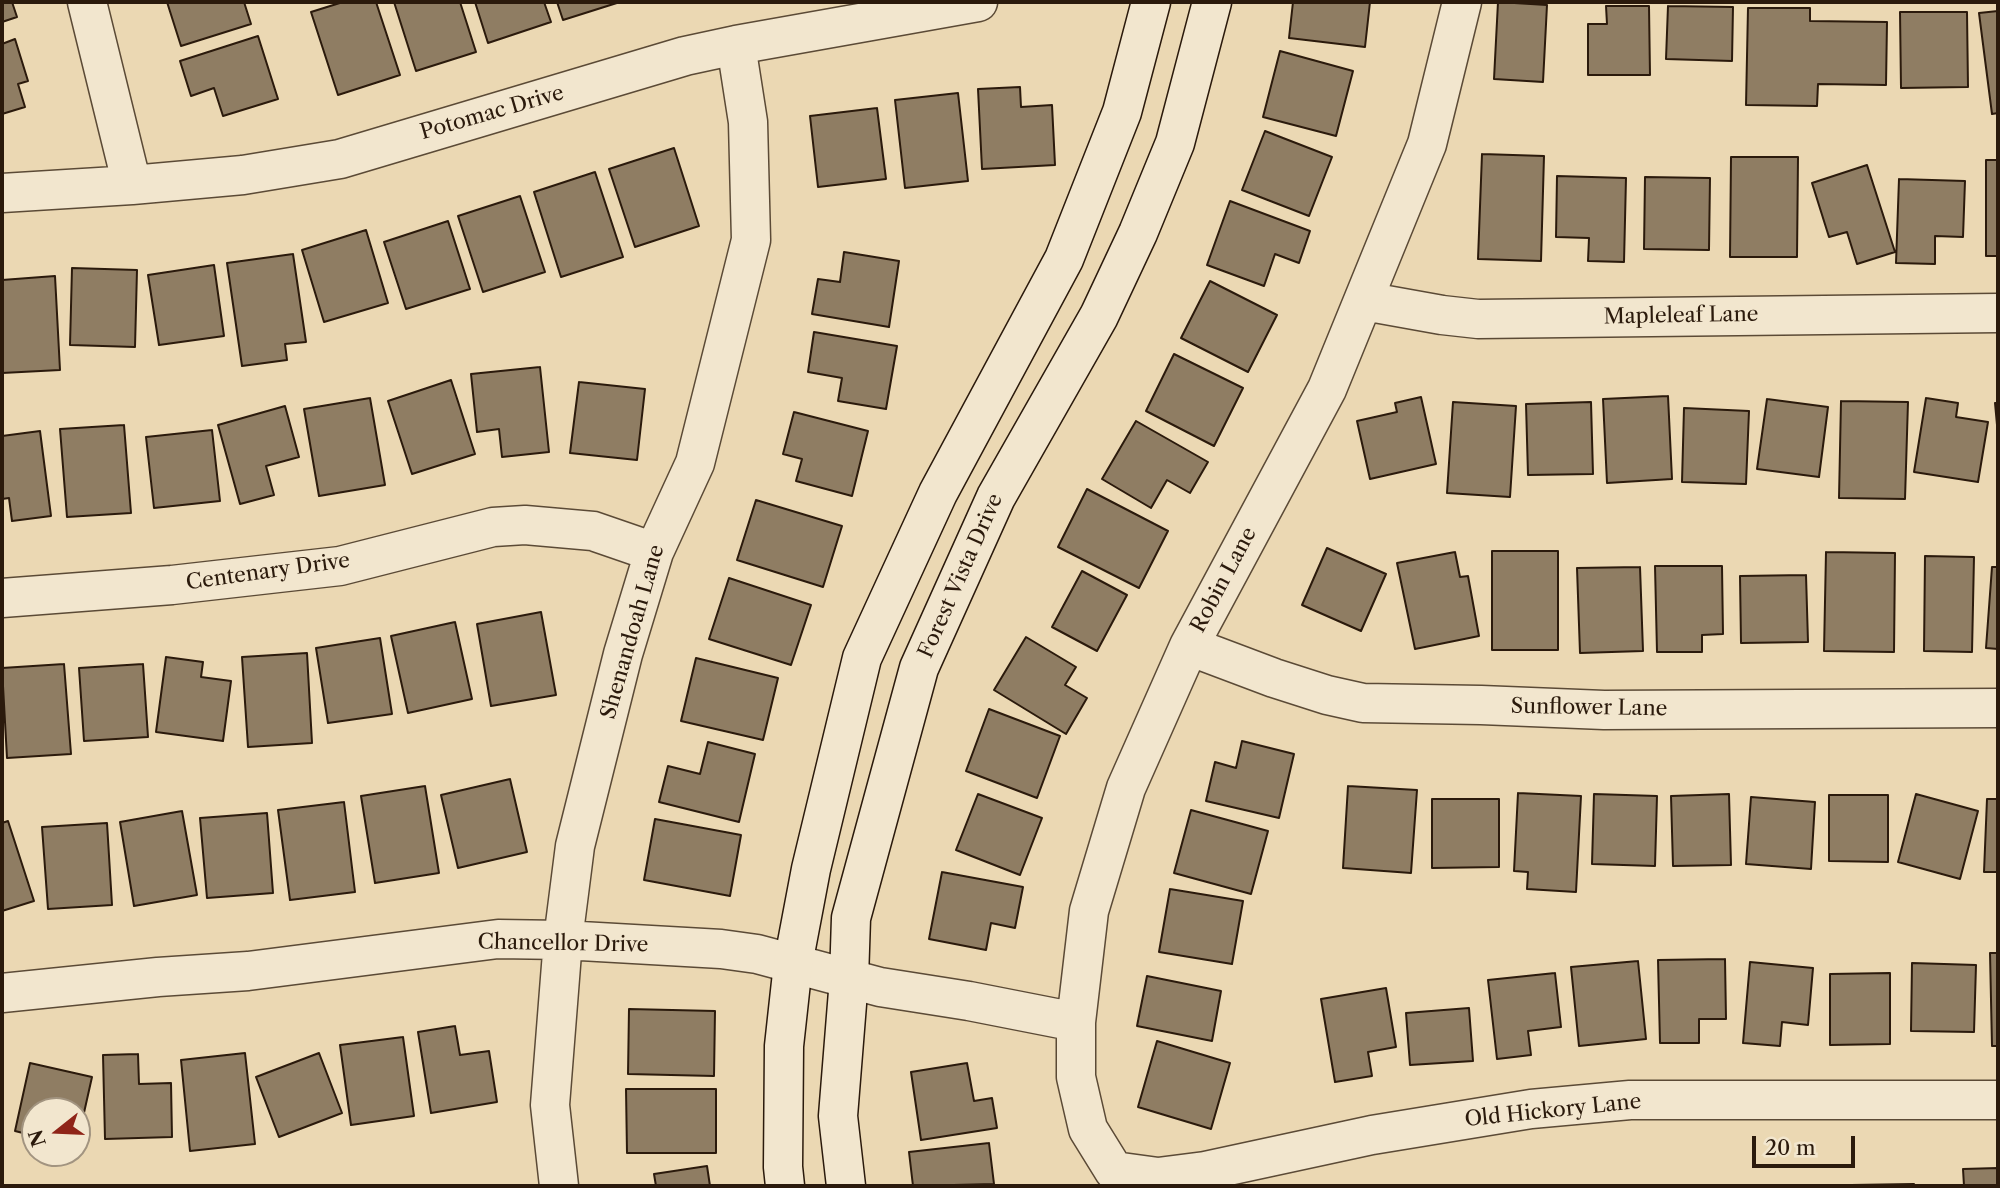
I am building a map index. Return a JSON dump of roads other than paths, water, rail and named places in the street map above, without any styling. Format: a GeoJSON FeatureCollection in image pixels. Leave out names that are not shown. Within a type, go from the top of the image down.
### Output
{"type":"FeatureCollection","features":[{"type":"Feature","properties":{"kind":"street"},"geometry":{"type":"LineString","coordinates":[[87,2],[132,186]]}},
{"type":"Feature","properties":{"kind":"street","name":"Potomac Drive"},"geometry":{"type":"LineString","coordinates":[[2,193],[132,186],[243,175],[340,159],[685,56],[978,2]]}},
{"type":"Feature","properties":{"kind":"street"},"geometry":{"type":"LineString","coordinates":[[785,1186],[784,1046],[793,964],[811,869],[862,658],[938,494],[1064,260],[1122,112],[1151,2]]}},
{"type":"Feature","properties":{"kind":"street","name":"Forest Vista Drive"},"geometry":{"type":"LineString","coordinates":[[846,1186],[838,1116],[851,918],[919,668],[996,496],[1099,316],[1138,233],[1175,143],[1213,2]]}},
{"type":"Feature","properties":{"kind":"street","name":"Robin Lane"},"geometry":{"type":"LineString","coordinates":[[1114,1171],[1088,1129],[1076,1077],[1076,1022],[1092,899],[1126,788],[1189,646],[1327,389],[1364,301],[1427,144],[1461,2]]}},
{"type":"Feature","properties":{"kind":"street","name":"Shenandoah Lane"},"geometry":{"type":"LineString","coordinates":[[559,1186],[550,1105],[563,940],[575,846],[623,654],[654,552],[695,463],[751,240],[748,122],[736,45]]}},
{"type":"Feature","properties":{"kind":"street","name":"Mapleleaf Lane"},"geometry":{"type":"LineString","coordinates":[[1364,301],[1442,315],[1478,318],[1998,313]]}},
{"type":"Feature","properties":{"kind":"street","name":"Centenary Drive"},"geometry":{"type":"LineString","coordinates":[[2,598],[172,585],[340,566],[493,527],[525,524],[593,531],[654,552]]}},
{"type":"Feature","properties":{"kind":"street","name":"Sunflower Lane"},"geometry":{"type":"LineString","coordinates":[[1189,646],[1274,678],[1363,703],[1604,710],[1998,708]]}},
{"type":"Feature","properties":{"kind":"street","name":"Chancellor Drive"},"geometry":{"type":"LineString","coordinates":[[2,993],[248,971],[498,939],[563,940],[721,949],[757,954],[880,987],[1076,1022]]}},
{"type":"Feature","properties":{"kind":"street","name":"Old Hickory Lane"},"geometry":{"type":"LineString","coordinates":[[1114,1171],[1158,1177],[1205,1171],[1372,1135],[1531,1110],[1630,1100],[1998,1100]]}}]}
